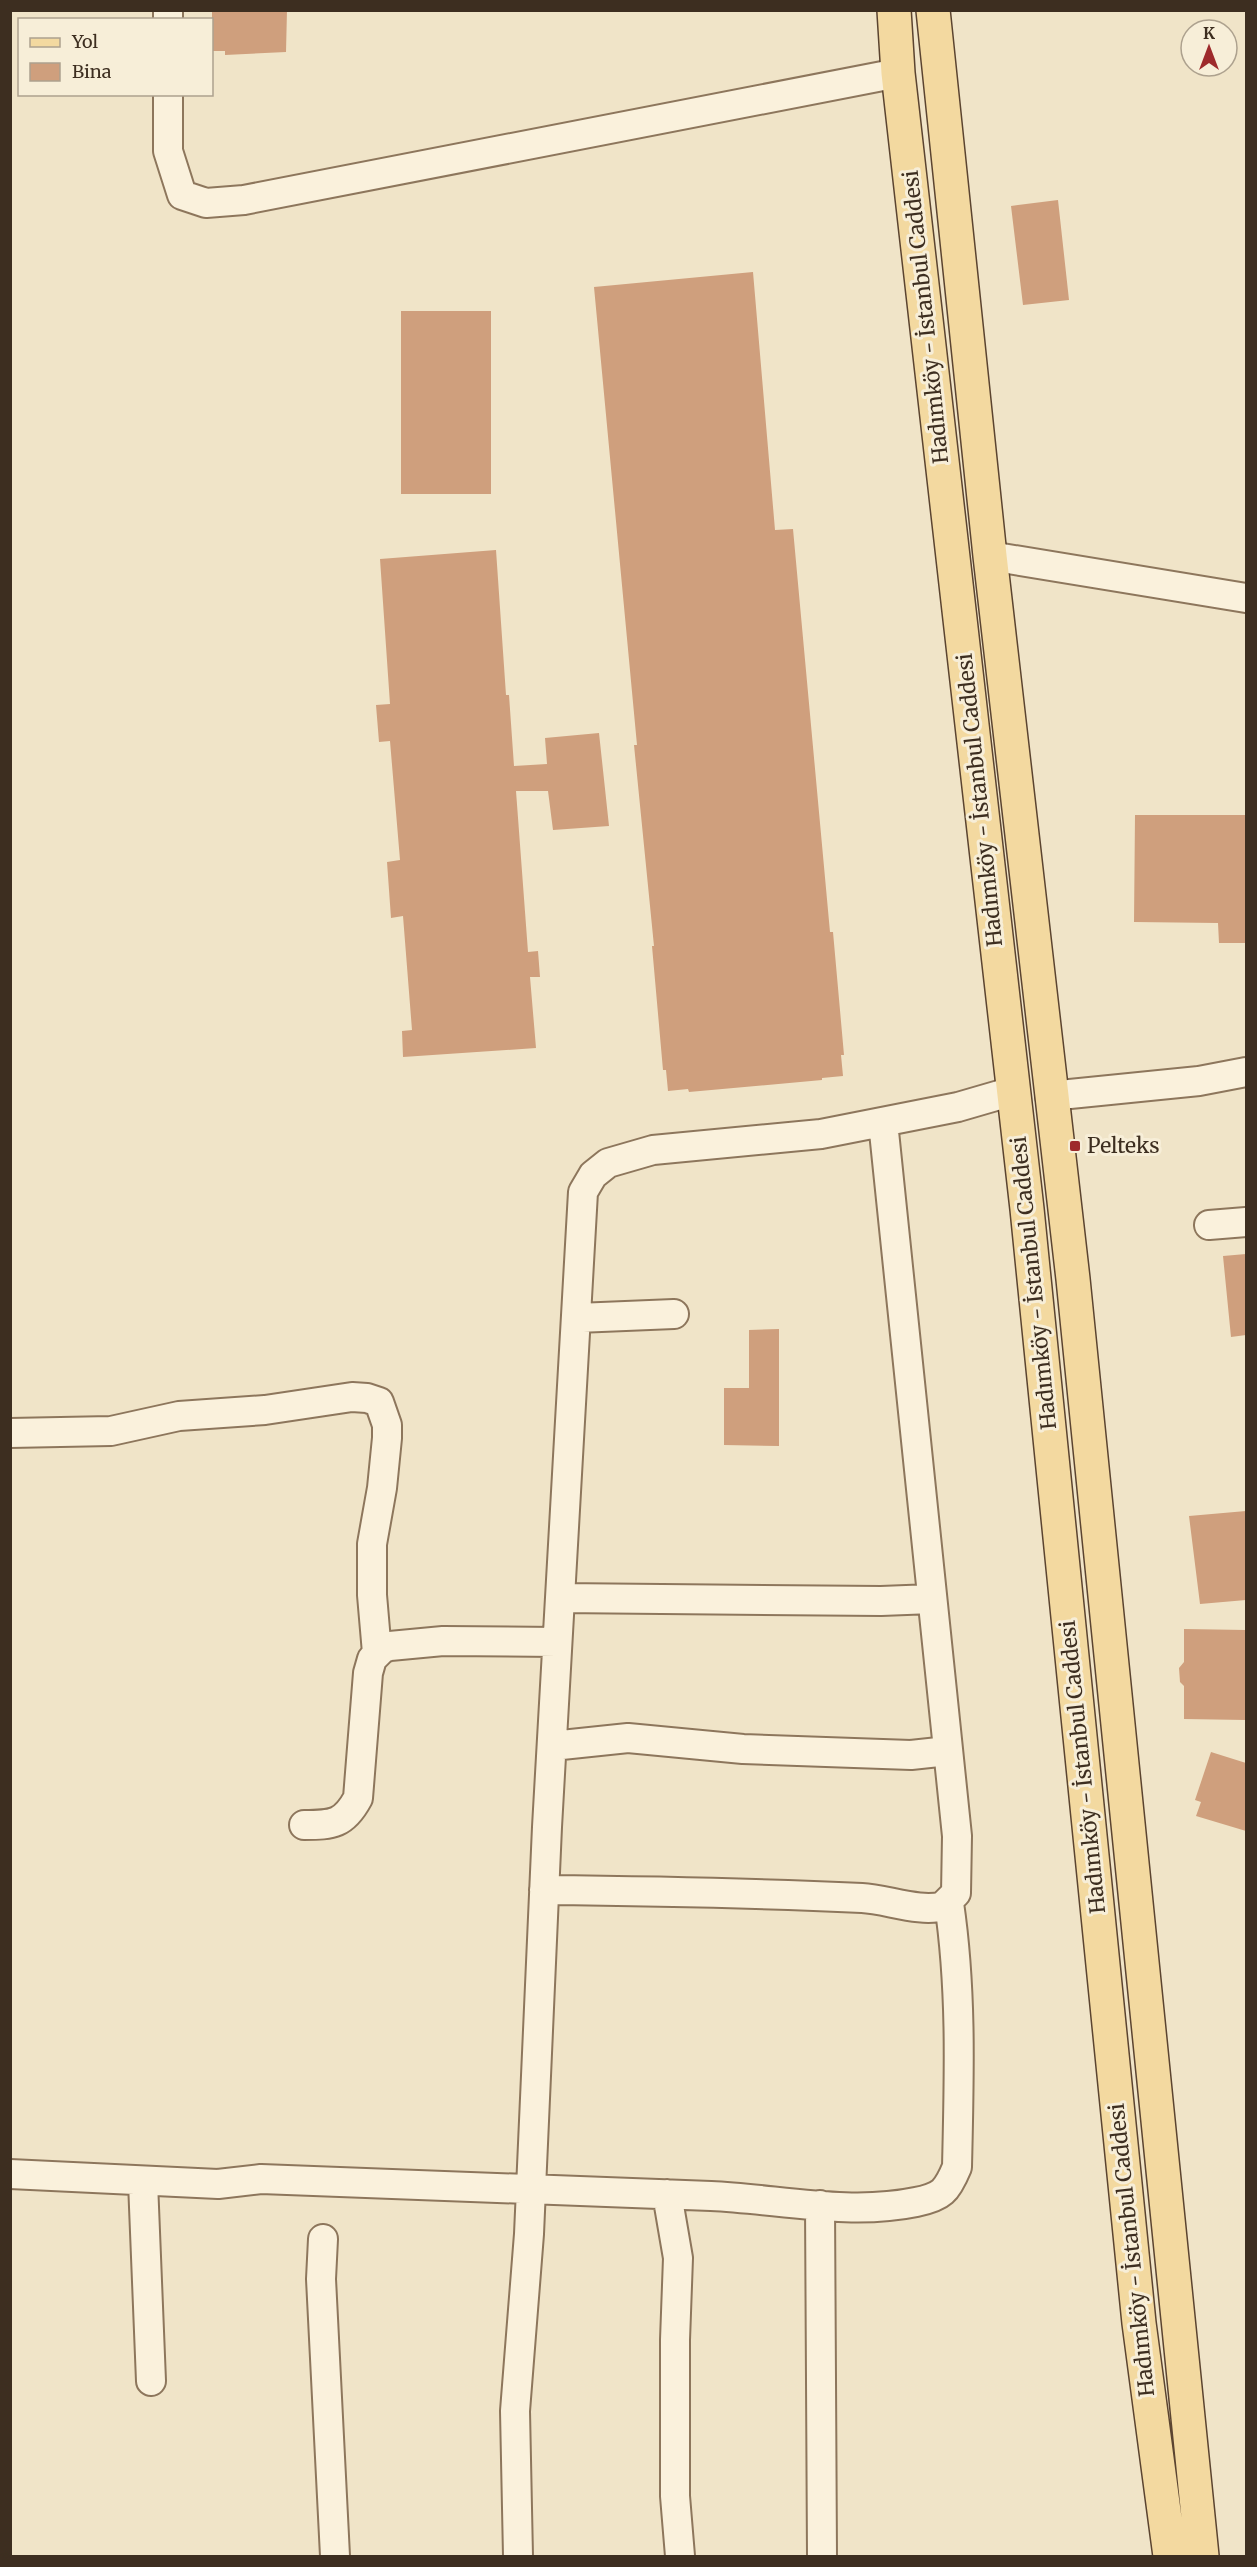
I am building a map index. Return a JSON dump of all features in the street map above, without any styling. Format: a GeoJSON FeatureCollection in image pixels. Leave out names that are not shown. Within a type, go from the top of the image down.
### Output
{"type":"FeatureCollection","features":[{"type":"Feature","properties":{"kind":"main road","name":"Hadımköy - İstanbul Caddesi"},"geometry":{"type":"LineString","coordinates":[[894,10],[898,73],[1027,1209],[1139,2322],[1170,2556]]}},
{"type":"Feature","properties":{"kind":"main road","name":"Hadımköy - İstanbul Caddesi"},"geometry":{"type":"LineString","coordinates":[[933,10],[990,556],[1050,1096],[1073,1279],[1202,2556]]}},
{"type":"Feature","properties":{"kind":"street"},"geometry":{"type":"LineString","coordinates":[[168,96],[168,151],[182,195],[206,203],[244,200],[898,73]]}},
{"type":"Feature","properties":{"kind":"street"},"geometry":{"type":"LineString","coordinates":[[990,556],[1246,598]]}},
{"type":"Feature","properties":{"kind":"street"},"geometry":{"type":"LineString","coordinates":[[1050,1096],[1199,1081],[1246,1072]]}},
{"type":"Feature","properties":{"kind":"street"},"geometry":{"type":"LineString","coordinates":[[518,2556],[515,2411],[531,2188],[544,1890],[583,1192],[593,1175],[608,1163],[653,1150],[821,1134],[958,1107],[1013,1091]]}},
{"type":"Feature","properties":{"kind":"street"},"geometry":{"type":"LineString","coordinates":[[10,2174],[143,2182],[218,2184],[261,2179],[531,2188],[750,2198],[820,2205],[862,2206],[915,2203],[940,2195],[949,2188],[957,2167],[959,2021],[954,1937],[949,1903],[957,1886],[957,1836],[883,1122]]}},
{"type":"Feature","properties":{"kind":"street"},"geometry":{"type":"LineString","coordinates":[[1209,1225],[1246,1222]]}},
{"type":"Feature","properties":{"kind":"street"},"geometry":{"type":"LineString","coordinates":[[577,1318],[674,1314]]}},
{"type":"Feature","properties":{"kind":"street"},"geometry":{"type":"LineString","coordinates":[[10,1433],[111,1431],[179,1416],[265,1410],[352,1397],[379,1402],[387,1425],[387,1438],[382,1488],[372,1544],[372,1595],[377,1653]]}},
{"type":"Feature","properties":{"kind":"street"},"geometry":{"type":"LineString","coordinates":[[560,1598],[881,1601],[932,1599]]}},
{"type":"Feature","properties":{"kind":"street"},"geometry":{"type":"LineString","coordinates":[[304,1825],[323,1825],[341,1820],[350,1812],[358,1798],[368,1673],[369,1666],[377,1653],[390,1646],[443,1641],[557,1642]]}},
{"type":"Feature","properties":{"kind":"street"},"geometry":{"type":"LineString","coordinates":[[552,1746],[628,1738],[743,1749],[910,1755],[948,1751]]}},
{"type":"Feature","properties":{"kind":"street"},"geometry":{"type":"LineString","coordinates":[[544,1890],[866,1898],[932,1908],[949,1903]]}},
{"type":"Feature","properties":{"kind":"street"},"geometry":{"type":"LineString","coordinates":[[143,2182],[151,2382]]}},
{"type":"Feature","properties":{"kind":"street"},"geometry":{"type":"LineString","coordinates":[[667,2194],[678,2258],[675,2448],[680,2556]]}},
{"type":"Feature","properties":{"kind":"street"},"geometry":{"type":"LineString","coordinates":[[820,2205],[822,2556]]}},
{"type":"Feature","properties":{"kind":"street"},"geometry":{"type":"LineString","coordinates":[[323,2239],[321,2279],[335,2556]]}},
{"type":"Feature","properties":{"kind":"building"},"geometry":{"type":"Polygon","coordinates":[[[212,10],[287,10],[286,52],[225,55],[225,51],[213,51],[212,10]]]}},
{"type":"Feature","properties":{"kind":"building"},"geometry":{"type":"Polygon","coordinates":[[[1058,200],[1069,300],[1023,305],[1011,206],[1058,200]]]}},
{"type":"Feature","properties":{"kind":"building"},"geometry":{"type":"Polygon","coordinates":[[[753,272],[775,530],[793,529],[830,932],[833,932],[844,1055],[841,1055],[843,1076],[822,1078],[822,1080],[689,1092],[688,1089],[668,1091],[666,1070],[663,1070],[652,946],[654,946],[634,745],[637,745],[594,287],[753,272]]]}},
{"type":"Feature","properties":{"kind":"building"},"geometry":{"type":"Polygon","coordinates":[[[401,311],[491,311],[491,494],[401,494],[401,311]]]}},
{"type":"Feature","properties":{"kind":"building"},"geometry":{"type":"Polygon","coordinates":[[[496,550],[506,695],[509,695],[514,766],[547,764],[545,738],[599,733],[609,826],[553,830],[548,791],[516,791],[528,952],[538,951],[540,977],[530,977],[536,1048],[403,1057],[402,1031],[412,1030],[403,916],[391,918],[387,862],[400,860],[390,741],[379,742],[376,705],[390,704],[380,559],[496,550]]]}},
{"type":"Feature","properties":{"kind":"building"},"geometry":{"type":"Polygon","coordinates":[[[1135,815],[1246,815],[1246,943],[1219,943],[1218,923],[1134,922],[1135,815]]]}},
{"type":"Feature","properties":{"kind":"building"},"geometry":{"type":"Polygon","coordinates":[[[1246,1254],[1246,1335],[1231,1337],[1223,1256],[1246,1254]]]}},
{"type":"Feature","properties":{"kind":"building"},"geometry":{"type":"Polygon","coordinates":[[[779,1329],[779,1446],[724,1445],[724,1388],[749,1388],[749,1330],[779,1329]]]}},
{"type":"Feature","properties":{"kind":"building"},"geometry":{"type":"Polygon","coordinates":[[[1246,1511],[1246,1600],[1200,1604],[1189,1516],[1246,1511]]]}},
{"type":"Feature","properties":{"kind":"building"},"geometry":{"type":"Polygon","coordinates":[[[1184,1629],[1246,1630],[1246,1720],[1184,1719],[1184,1686],[1180,1682],[1179,1668],[1184,1662],[1184,1629]]]}},
{"type":"Feature","properties":{"kind":"building"},"geometry":{"type":"Polygon","coordinates":[[[1211,1752],[1246,1763],[1246,1831],[1196,1816],[1201,1802],[1195,1800],[1211,1752]]]}},
{"type":"Feature","properties":{"kind":"place","name":"Pelteks"},"geometry":{"type":"Point","coordinates":[1075,1146]}}]}
